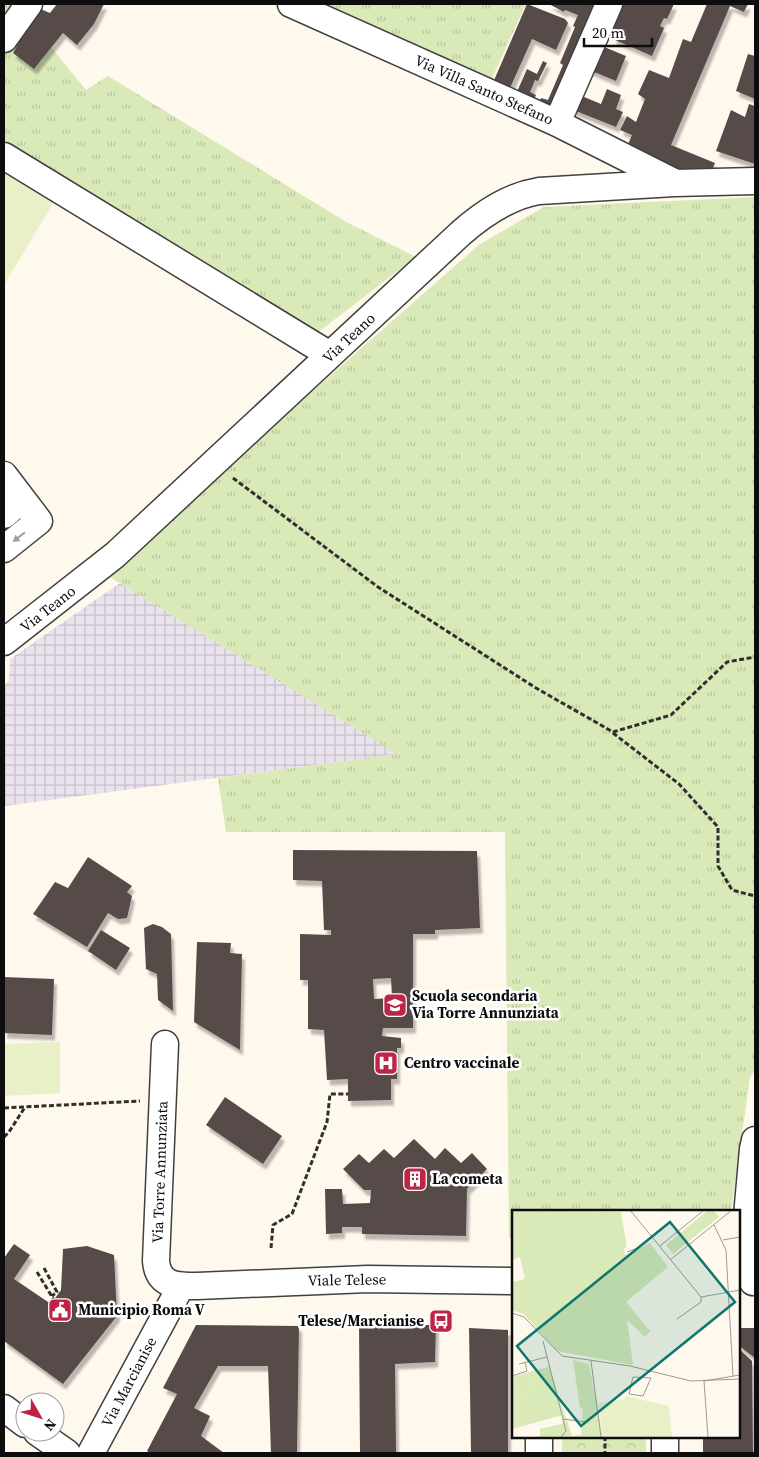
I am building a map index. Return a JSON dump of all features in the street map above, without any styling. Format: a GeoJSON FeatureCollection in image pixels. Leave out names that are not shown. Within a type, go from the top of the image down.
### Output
{"type":"FeatureCollection","features":[{"type":"Feature","properties":{"kind":"street"},"geometry":{"type":"LineString","coordinates":[[4,39],[29,4]]}},
{"type":"Feature","properties":{"kind":"street","name":"Via Villa Santo Stefano"},"geometry":{"type":"LineString","coordinates":[[291,4],[557,123],[674,183]]}},
{"type":"Feature","properties":{"kind":"street"},"geometry":{"type":"LineString","coordinates":[[557,123],[608,4]]}},
{"type":"Feature","properties":{"kind":"street"},"geometry":{"type":"LineString","coordinates":[[4,156],[330,355]]}},
{"type":"Feature","properties":{"kind":"street","name":"Via Teano"},"geometry":{"type":"LineString","coordinates":[[4,642],[115,555],[478,219],[519,196],[539,191],[674,183],[755,181]]}},
{"type":"Feature","properties":{"kind":"street"},"geometry":{"type":"LineString","coordinates":[[4,475],[15,509],[39,521],[4,549]]}},
{"type":"Feature","properties":{"kind":"street","name":"Via Torre Annunziata"},"geometry":{"type":"LineString","coordinates":[[165,1044],[156,1265],[160,1274],[168,1282],[181,1286]]}},
{"type":"Feature","properties":{"kind":"street"},"geometry":{"type":"LineString","coordinates":[[749,1282],[747,1216],[755,1140]]}},
{"type":"Feature","properties":{"kind":"street","name":"Viale Telese"},"geometry":{"type":"LineString","coordinates":[[181,1286],[368,1279],[512,1281]]}},
{"type":"Feature","properties":{"kind":"street","name":"Via Marcianise"},"geometry":{"type":"LineString","coordinates":[[91,1453],[181,1286]]}},
{"type":"Feature","properties":{"kind":"street"},"geometry":{"type":"LineString","coordinates":[[4,1408],[15,1416]]}},
{"type":"Feature","properties":{"kind":"street"},"geometry":{"type":"LineString","coordinates":[[539,1437],[539,1453]]}},
{"type":"Feature","properties":{"kind":"street"},"geometry":{"type":"LineString","coordinates":[[665,1437],[665,1453]]}},
{"type":"Feature","properties":{"kind":"street"},"geometry":{"type":"LineString","coordinates":[[51,1442],[66,1453]]}},
{"type":"Feature","properties":{"kind":"path"},"geometry":{"type":"LineString","coordinates":[[215,464],[378,587],[536,688],[613,732],[679,784],[718,827],[718,866],[732,890],[755,896]]}},
{"type":"Feature","properties":{"kind":"path"},"geometry":{"type":"LineString","coordinates":[[613,732],[671,715],[727,662],[755,657]]}},
{"type":"Feature","properties":{"kind":"path"},"geometry":{"type":"LineString","coordinates":[[270,1248],[273,1225],[292,1214],[327,1122],[330,1094],[348,1094]]}},
{"type":"Feature","properties":{"kind":"path"},"geometry":{"type":"LineString","coordinates":[[4,1108],[163,1100]]}},
{"type":"Feature","properties":{"kind":"path"},"geometry":{"type":"LineString","coordinates":[[4,1138],[10,1132],[25,1106]]}},
{"type":"Feature","properties":{"kind":"path"},"geometry":{"type":"LineString","coordinates":[[44,1268],[56,1292],[52,1296]]}},
{"type":"Feature","properties":{"kind":"path"},"geometry":{"type":"LineString","coordinates":[[37,1272],[54,1300]]}},
{"type":"Feature","properties":{"kind":"path"},"geometry":{"type":"LineString","coordinates":[[605,1437],[605,1453]]}},
{"type":"Feature","properties":{"kind":"shaded area"},"geometry":{"type":"Polygon","coordinates":[[[120,583],[398,754],[4,806],[4,685],[9,681],[10,659],[120,583]]]}},
{"type":"Feature","properties":{"kind":"green space"},"geometry":{"type":"Polygon","coordinates":[[[4,4],[16,4],[86,90],[108,76],[348,223],[416,257],[317,333],[4,163],[4,4]]]}},
{"type":"Feature","properties":{"kind":"green space"},"geometry":{"type":"Polygon","coordinates":[[[297,4],[526,4],[488,87],[297,4]]]}},
{"type":"Feature","properties":{"kind":"green space"},"geometry":{"type":"Polygon","coordinates":[[[4,171],[54,202],[4,285],[4,171]]]}},
{"type":"Feature","properties":{"kind":"green space"},"geometry":{"type":"Polygon","coordinates":[[[755,197],[755,1070],[750,1077],[731,1210],[512,1210],[512,1238],[509,1238],[505,832],[226,832],[218,778],[397,754],[110,577],[242,453],[480,244],[544,207],[755,197]]]}},
{"type":"Feature","properties":{"kind":"green space"},"geometry":{"type":"Polygon","coordinates":[[[60,1042],[60,1093],[4,1096],[4,1044],[60,1042]]]}},
{"type":"Feature","properties":{"kind":"green space"},"geometry":{"type":"Polygon","coordinates":[[[562,1437],[646,1437],[646,1453],[562,1453],[562,1437]]]}},
{"type":"Feature","properties":{"kind":"building"},"geometry":{"type":"Polygon","coordinates":[[[57,4],[104,4],[94,24],[77,45],[63,33],[34,69],[13,53],[38,8],[50,13],[57,4]]]}},
{"type":"Feature","properties":{"kind":"building"},"geometry":{"type":"Polygon","coordinates":[[[527,4],[565,19],[568,23],[556,50],[532,39],[510,88],[492,85],[527,4]]]}},
{"type":"Feature","properties":{"kind":"building"},"geometry":{"type":"Polygon","coordinates":[[[549,4],[595,4],[594,6],[601,10],[557,112],[538,104],[541,98],[548,100],[563,65],[560,63],[578,15],[565,10],[564,12],[549,4]]]}},
{"type":"Feature","properties":{"kind":"building"},"geometry":{"type":"Polygon","coordinates":[[[620,4],[674,4],[667,19],[664,18],[660,26],[664,28],[652,56],[613,39],[617,30],[610,27],[620,4]]]}},
{"type":"Feature","properties":{"kind":"building"},"geometry":{"type":"Polygon","coordinates":[[[707,4],[748,4],[744,12],[730,6],[671,145],[715,163],[711,173],[687,175],[626,149],[632,135],[620,130],[627,116],[636,122],[645,99],[638,94],[649,70],[669,78],[683,39],[691,42],[707,4]]]}},
{"type":"Feature","properties":{"kind":"building"},"geometry":{"type":"Polygon","coordinates":[[[597,44],[626,56],[616,81],[587,69],[597,44]]]}},
{"type":"Feature","properties":{"kind":"building"},"geometry":{"type":"Polygon","coordinates":[[[748,54],[755,56],[755,99],[736,91],[748,54]]]}},
{"type":"Feature","properties":{"kind":"building"},"geometry":{"type":"Polygon","coordinates":[[[543,61],[547,63],[538,81],[535,80],[530,92],[536,95],[533,102],[516,94],[527,69],[537,74],[543,61]]]}},
{"type":"Feature","properties":{"kind":"building"},"geometry":{"type":"Polygon","coordinates":[[[607,89],[621,95],[616,109],[623,112],[616,127],[571,109],[577,94],[601,104],[607,89]]]}},
{"type":"Feature","properties":{"kind":"building"},"geometry":{"type":"Polygon","coordinates":[[[749,104],[755,106],[755,164],[716,151],[731,110],[745,117],[749,104]]]}},
{"type":"Feature","properties":{"kind":"building"},"geometry":{"type":"Polygon","coordinates":[[[293,850],[477,851],[480,928],[435,930],[435,934],[413,934],[413,1028],[383,1028],[382,1036],[401,1038],[401,1048],[397,1048],[397,1079],[391,1079],[391,1100],[348,1101],[348,1079],[327,1080],[324,1030],[308,1029],[308,980],[300,980],[300,934],[331,935],[331,930],[324,930],[322,881],[293,880],[293,850]],[[391,978],[373,979],[374,999],[392,998],[391,978]]]}},
{"type":"Feature","properties":{"kind":"building"},"geometry":{"type":"Polygon","coordinates":[[[88,857],[132,886],[127,892],[132,896],[127,918],[118,919],[108,913],[87,947],[33,914],[55,882],[68,888],[88,857]]]}},
{"type":"Feature","properties":{"kind":"building"},"geometry":{"type":"Polygon","coordinates":[[[153,924],[162,927],[171,934],[173,1011],[158,1000],[157,974],[146,969],[144,928],[153,924]]]}},
{"type":"Feature","properties":{"kind":"building"},"geometry":{"type":"Polygon","coordinates":[[[101,930],[130,948],[116,970],[88,951],[101,930]]]}},
{"type":"Feature","properties":{"kind":"building"},"geometry":{"type":"Polygon","coordinates":[[[197,942],[231,943],[230,953],[242,954],[240,1050],[194,1022],[197,942]]]}},
{"type":"Feature","properties":{"kind":"building"},"geometry":{"type":"Polygon","coordinates":[[[4,977],[54,979],[52,1035],[4,1033],[4,977]]]}},
{"type":"Feature","properties":{"kind":"building"},"geometry":{"type":"Polygon","coordinates":[[[225,1097],[282,1136],[263,1164],[206,1125],[225,1097]]]}},
{"type":"Feature","properties":{"kind":"building","name":"La cometa"},"geometry":{"type":"Polygon","coordinates":[[[414,1139],[435,1159],[445,1148],[461,1163],[472,1153],[487,1169],[467,1189],[466,1236],[362,1234],[362,1227],[342,1227],[342,1233],[326,1234],[325,1189],[342,1189],[343,1204],[370,1203],[371,1190],[364,1190],[343,1169],[359,1154],[369,1163],[384,1149],[394,1158],[414,1139]]]}},
{"type":"Feature","properties":{"kind":"building","name":"Municipio Roma V"},"geometry":{"type":"Polygon","coordinates":[[[14,1244],[30,1255],[14,1279],[51,1304],[61,1290],[63,1249],[87,1246],[114,1255],[117,1316],[63,1384],[4,1341],[4,1258],[14,1244]]]}},
{"type":"Feature","properties":{"kind":"building"},"geometry":{"type":"Polygon","coordinates":[[[196,1325],[299,1326],[297,1453],[271,1453],[268,1366],[218,1366],[194,1408],[210,1416],[201,1436],[224,1453],[150,1453],[147,1451],[177,1394],[163,1388],[196,1325]]]}},
{"type":"Feature","properties":{"kind":"building"},"geometry":{"type":"Polygon","coordinates":[[[359,1325],[436,1325],[435,1362],[395,1364],[396,1453],[360,1453],[359,1325]]]}},
{"type":"Feature","properties":{"kind":"building"},"geometry":{"type":"Polygon","coordinates":[[[469,1328],[508,1330],[508,1453],[471,1453],[469,1328]]]}},
{"type":"Feature","properties":{"kind":"building"},"geometry":{"type":"Polygon","coordinates":[[[739,1328],[755,1328],[755,1358],[739,1346],[739,1328]]]}},
{"type":"Feature","properties":{"kind":"building"},"geometry":{"type":"Polygon","coordinates":[[[739,1349],[752,1361],[753,1453],[703,1453],[703,1437],[739,1437],[739,1349]]]}},
{"type":"Feature","properties":{"kind":"place","name":"Scuola secondaria Via Torre Annunziata"},"geometry":{"type":"Point","coordinates":[395,1005]}},
{"type":"Feature","properties":{"kind":"place","name":"Centro vaccinale"},"geometry":{"type":"Point","coordinates":[386,1063]}},
{"type":"Feature","properties":{"kind":"place","name":"La cometa"},"geometry":{"type":"Point","coordinates":[415,1179]}},
{"type":"Feature","properties":{"kind":"place","name":"Municipio Roma V"},"geometry":{"type":"Point","coordinates":[60,1310]}},
{"type":"Feature","properties":{"kind":"place","name":"Telese/Marcianise"},"geometry":{"type":"Point","coordinates":[441,1321]}}]}
